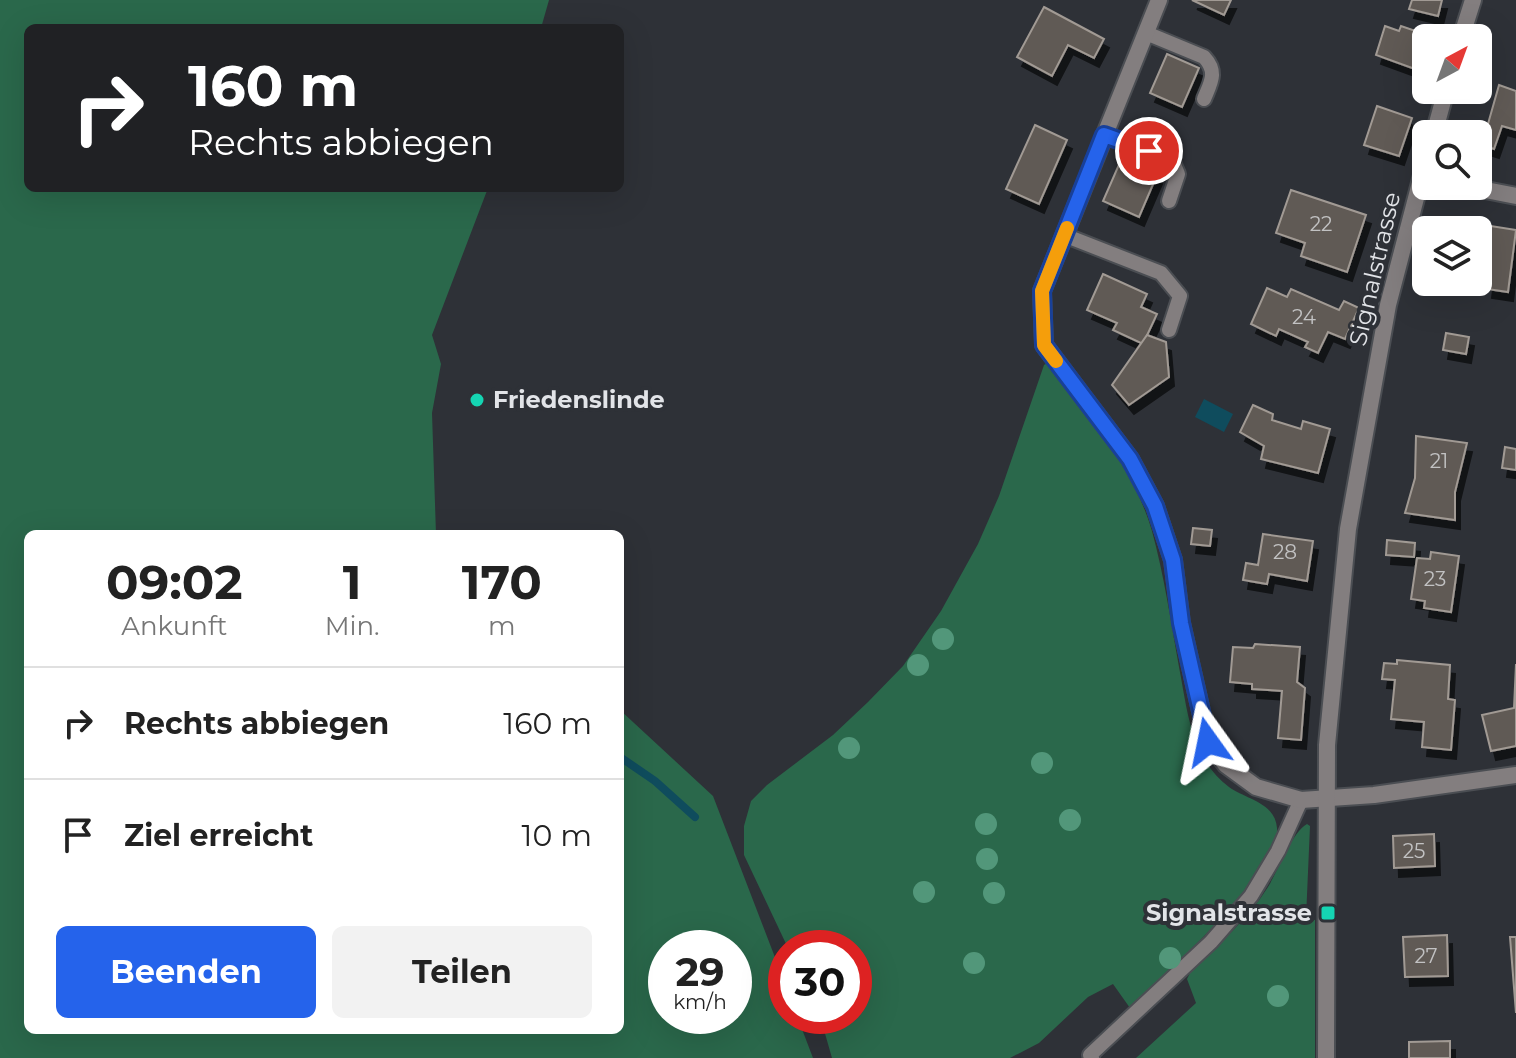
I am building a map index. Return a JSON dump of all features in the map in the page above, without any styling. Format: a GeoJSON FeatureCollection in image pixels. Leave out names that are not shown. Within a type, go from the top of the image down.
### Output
{"type":"FeatureCollection","features":[{"type":"Feature","properties":{"kind":"street"},"geometry":{"type":"LineString","coordinates":[[1159,0],[1042,291],[1044,345],[1130,459],[1155,506],[1173,560],[1181,623],[1208,742],[1226,765],[1256,787],[1301,800],[1374,795],[1516,775]]}},
{"type":"Feature","properties":{"kind":"street"},"geometry":{"type":"LineString","coordinates":[[1465,24],[1473,0]]}},
{"type":"Feature","properties":{"kind":"street"},"geometry":{"type":"LineString","coordinates":[[1492,191],[1516,196]]}},
{"type":"Feature","properties":{"kind":"street","name":"Signalstrasse"},"geometry":{"type":"LineString","coordinates":[[1326,1058],[1327,745],[1348,529],[1388,305],[1417,200]]}},
{"type":"Feature","properties":{"kind":"lane"},"geometry":{"type":"LineString","coordinates":[[1146,33],[1204,57],[1214,72],[1204,99]]}},
{"type":"Feature","properties":{"kind":"lane"},"geometry":{"type":"LineString","coordinates":[[1104,135],[1172,160],[1178,174],[1169,201]]}},
{"type":"Feature","properties":{"kind":"lane"},"geometry":{"type":"LineString","coordinates":[[1064,235],[1161,273],[1180,296],[1169,330]]}},
{"type":"Feature","properties":{"kind":"lane"},"geometry":{"type":"LineString","coordinates":[[1092,1058],[1090,1055],[1211,942],[1251,896],[1278,851],[1301,800]]}},
{"type":"Feature","properties":{"kind":"green space"},"geometry":{"type":"Polygon","coordinates":[[[0,0],[549,0],[542,24],[24,24],[24,192],[486,192],[432,335],[441,364],[432,413],[436,530],[24,530],[24,1034],[624,1034],[624,714],[713,796],[768,939],[768,1034],[804,1034],[813,1058],[0,1058],[0,0]]]}},
{"type":"Feature","properties":{"kind":"green space"},"geometry":{"type":"Polygon","coordinates":[[[1047,363],[1108,442],[1144,507],[1156,548],[1186,706],[1197,744],[1210,768],[1224,783],[1271,812],[1277,828],[1273,847],[1241,896],[1130,1008],[1113,984],[1088,997],[1039,1043],[1010,1058],[832,1058],[825,1034],[872,1034],[872,930],[779,930],[744,855],[744,826],[751,801],[767,785],[833,735],[868,702],[903,666],[941,611],[978,544],[999,496],[1047,363]]]}},
{"type":"Feature","properties":{"kind":"green space"},"geometry":{"type":"Polygon","coordinates":[[[1307,824],[1310,826],[1306,918],[1315,920],[1315,1058],[1136,1058],[1196,1003],[1187,979],[1191,971],[1251,910],[1268,887],[1296,835],[1307,824]]]}},
{"type":"Feature","properties":{"kind":"water"},"geometry":{"type":"Polygon","coordinates":[[[1204,399],[1233,414],[1224,432],[1195,417],[1204,399]]]}},
{"type":"Feature","properties":{"kind":"building"},"geometry":{"type":"Polygon","coordinates":[[[1192,0],[1231,0],[1224,15],[1192,0]]]}},
{"type":"Feature","properties":{"kind":"building"},"geometry":{"type":"Polygon","coordinates":[[[1412,0],[1442,0],[1438,16],[1409,9],[1412,0]]]}},
{"type":"Feature","properties":{"kind":"building"},"geometry":{"type":"Polygon","coordinates":[[[1044,7],[1104,39],[1094,58],[1068,45],[1052,76],[1017,57],[1044,7]]]}},
{"type":"Feature","properties":{"kind":"building"},"geometry":{"type":"Polygon","coordinates":[[[1385,26],[1399,31],[1401,26],[1412,30],[1412,68],[1376,55],[1385,26]]]}},
{"type":"Feature","properties":{"kind":"building"},"geometry":{"type":"Polygon","coordinates":[[[1167,54],[1199,68],[1182,107],[1150,93],[1167,54]]]}},
{"type":"Feature","properties":{"kind":"building"},"geometry":{"type":"Polygon","coordinates":[[[1499,85],[1516,91],[1516,130],[1502,126],[1494,149],[1492,120],[1489,120],[1499,85]]]}},
{"type":"Feature","properties":{"kind":"building"},"geometry":{"type":"Polygon","coordinates":[[[1377,106],[1412,118],[1399,156],[1364,145],[1377,106]]]}},
{"type":"Feature","properties":{"kind":"building"},"geometry":{"type":"Polygon","coordinates":[[[1035,125],[1067,140],[1039,204],[1006,189],[1035,125]]]}},
{"type":"Feature","properties":{"kind":"building"},"geometry":{"type":"Polygon","coordinates":[[[1121,160],[1157,175],[1139,217],[1103,201],[1121,160]]]}},
{"type":"Feature","properties":{"kind":"building"},"geometry":{"type":"Polygon","coordinates":[[[1291,190],[1366,215],[1347,272],[1301,256],[1305,243],[1276,233],[1291,190]]]}},
{"type":"Feature","properties":{"kind":"building"},"geometry":{"type":"Polygon","coordinates":[[[1492,226],[1516,230],[1508,292],[1492,290],[1492,226]]]}},
{"type":"Feature","properties":{"kind":"building"},"geometry":{"type":"Polygon","coordinates":[[[1103,274],[1147,294],[1141,307],[1157,314],[1143,344],[1113,330],[1117,323],[1087,310],[1103,274]]]}},
{"type":"Feature","properties":{"kind":"building"},"geometry":{"type":"Polygon","coordinates":[[[1267,288],[1287,297],[1291,289],[1339,310],[1344,301],[1359,308],[1345,339],[1328,332],[1318,353],[1305,347],[1308,342],[1279,329],[1276,336],[1251,324],[1267,288]]]}},
{"type":"Feature","properties":{"kind":"building"},"geometry":{"type":"Polygon","coordinates":[[[1446,333],[1469,337],[1466,354],[1443,350],[1446,333]]]}},
{"type":"Feature","properties":{"kind":"building"},"geometry":{"type":"Polygon","coordinates":[[[1147,335],[1166,342],[1169,377],[1129,405],[1112,385],[1147,335]]]}},
{"type":"Feature","properties":{"kind":"building"},"geometry":{"type":"Polygon","coordinates":[[[1253,405],[1273,414],[1272,420],[1301,429],[1303,421],[1330,429],[1318,473],[1261,459],[1264,446],[1240,432],[1253,405]]]}},
{"type":"Feature","properties":{"kind":"building"},"geometry":{"type":"Polygon","coordinates":[[[1416,436],[1467,443],[1455,492],[1455,520],[1405,513],[1415,478],[1416,436]]]}},
{"type":"Feature","properties":{"kind":"building"},"geometry":{"type":"Polygon","coordinates":[[[1505,447],[1516,449],[1516,470],[1502,468],[1505,447]]]}},
{"type":"Feature","properties":{"kind":"building"},"geometry":{"type":"Polygon","coordinates":[[[1193,528],[1212,530],[1210,546],[1191,544],[1193,528]]]}},
{"type":"Feature","properties":{"kind":"building"},"geometry":{"type":"Polygon","coordinates":[[[1263,534],[1313,541],[1307,581],[1269,574],[1267,584],[1243,580],[1246,563],[1258,565],[1263,534]]]}},
{"type":"Feature","properties":{"kind":"building"},"geometry":{"type":"Polygon","coordinates":[[[1387,540],[1415,543],[1414,557],[1386,555],[1387,540]]]}},
{"type":"Feature","properties":{"kind":"building"},"geometry":{"type":"Polygon","coordinates":[[[1431,552],[1459,556],[1451,612],[1424,608],[1425,601],[1411,599],[1417,558],[1430,559],[1431,552]]]}},
{"type":"Feature","properties":{"kind":"building"},"geometry":{"type":"Polygon","coordinates":[[[1255,644],[1300,647],[1297,682],[1305,688],[1301,740],[1278,738],[1282,691],[1252,689],[1252,684],[1230,682],[1233,647],[1253,648],[1255,644]]]}},
{"type":"Feature","properties":{"kind":"building"},"geometry":{"type":"Polygon","coordinates":[[[1397,660],[1450,665],[1448,699],[1455,700],[1451,750],[1422,747],[1424,722],[1391,719],[1395,680],[1382,679],[1384,663],[1397,664],[1397,660]]]}},
{"type":"Feature","properties":{"kind":"building"},"geometry":{"type":"Polygon","coordinates":[[[1516,664],[1516,746],[1491,751],[1482,715],[1514,708],[1516,664]]]}},
{"type":"Feature","properties":{"kind":"building"},"geometry":{"type":"Polygon","coordinates":[[[1434,834],[1435,866],[1394,868],[1393,836],[1434,834]]]}},
{"type":"Feature","properties":{"kind":"building"},"geometry":{"type":"Polygon","coordinates":[[[1447,935],[1448,976],[1405,977],[1403,937],[1447,935]]]}},
{"type":"Feature","properties":{"kind":"building"},"geometry":{"type":"Polygon","coordinates":[[[1510,937],[1516,937],[1516,1013],[1510,937]]]}},
{"type":"Feature","properties":{"kind":"building"},"geometry":{"type":"Polygon","coordinates":[[[1450,1041],[1450,1058],[1409,1058],[1409,1042],[1450,1041]]]}},
{"type":"Feature","properties":{"kind":"waterway"},"geometry":{"type":"LineString","coordinates":[[624,760],[655,781],[695,817]]}},
{"type":"Feature","properties":{"kind":"slow traffic"},"geometry":{"type":"LineString","coordinates":[[1056,361],[1044,345],[1042,291],[1067,228]]}},
{"type":"Feature","properties":{"kind":"place","name":"Friedenslinde"},"geometry":{"type":"Point","coordinates":[477,400]}},
{"type":"Feature","properties":{"kind":"place","name":"Signalstrasse"},"geometry":{"type":"Point","coordinates":[1328,913]}},
{"type":"Feature","properties":{"kind":"route"},"geometry":{"type":"LineString","coordinates":[[1149,151],[1104,135],[1042,291],[1041,317],[1044,345],[1130,459],[1155,506],[1173,560],[1181,623],[1208,742]]}}]}
